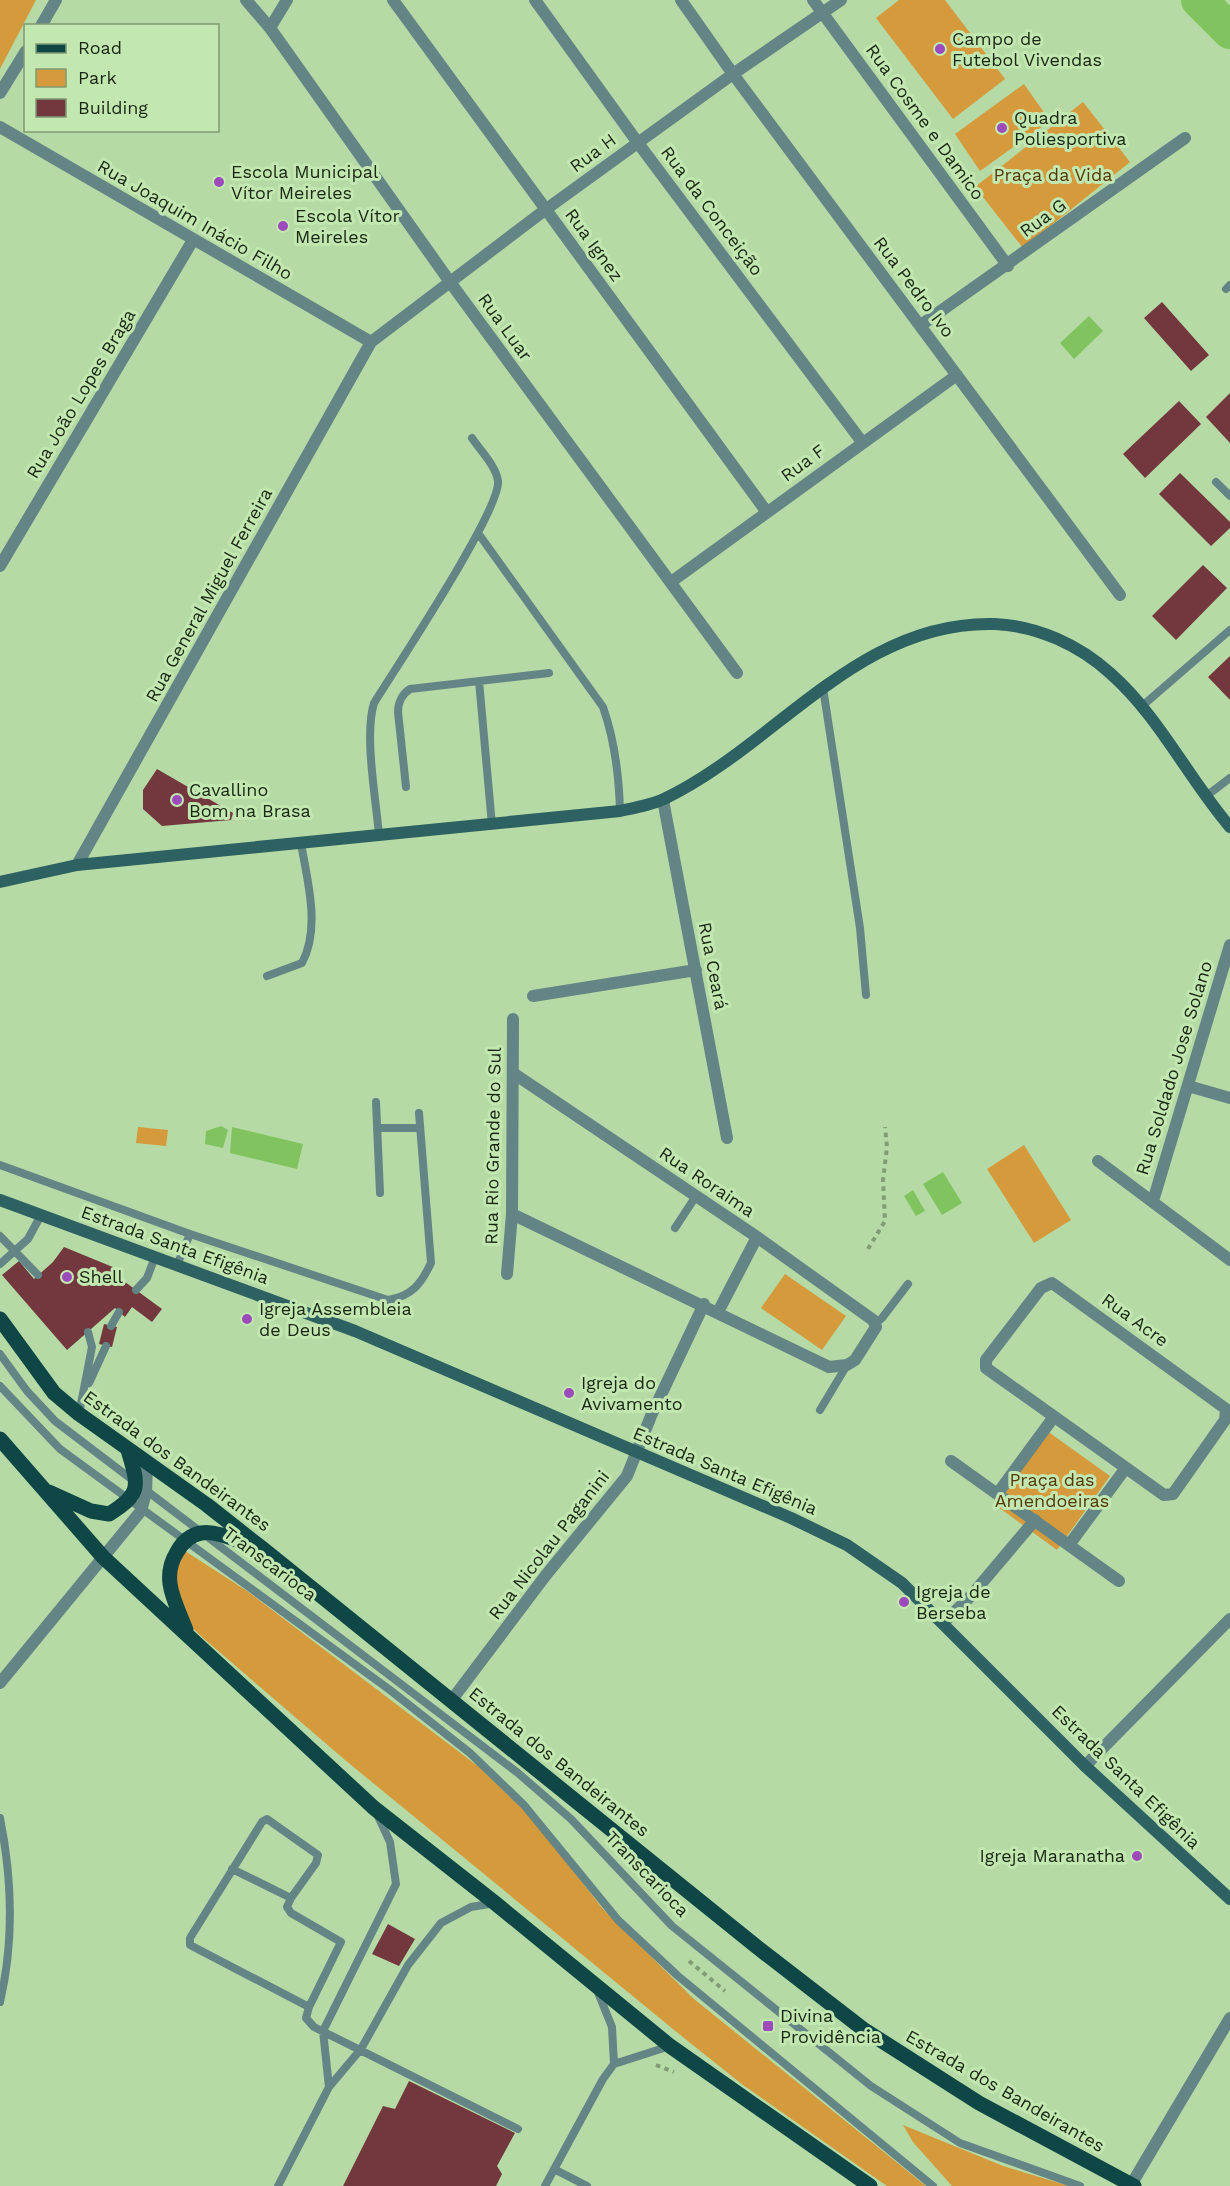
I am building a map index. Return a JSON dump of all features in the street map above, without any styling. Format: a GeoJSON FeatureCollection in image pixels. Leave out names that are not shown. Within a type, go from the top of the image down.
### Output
{"type":"FeatureCollection","features":[{"type":"Feature","properties":{"kind":"main road","name":"Estrada dos Bandeirantes"},"geometry":{"type":"LineString","coordinates":[[0,1319],[54,1393],[79,1414],[263,1549],[863,2029],[979,2103],[1132,2185]]}},
{"type":"Feature","properties":{"kind":"main road"},"geometry":{"type":"LineString","coordinates":[[0,1439],[103,1557],[374,1808],[670,2046],[870,2186]]}},
{"type":"Feature","properties":{"kind":"main road"},"geometry":{"type":"LineString","coordinates":[[44,1490],[91,1511],[109,1514],[135,1506],[141,1488],[128,1450]]}},
{"type":"Feature","properties":{"kind":"main road"},"geometry":{"type":"LineString","coordinates":[[188,1634],[168,1579],[171,1562],[183,1542],[202,1533],[218,1534],[263,1549]]}},
{"type":"Feature","properties":{"kind":"street"},"geometry":{"type":"LineString","coordinates":[[42,24],[56,0]]}},
{"type":"Feature","properties":{"kind":"street","name":"Rua Luar"},"geometry":{"type":"LineString","coordinates":[[246,0],[270,28],[450,282],[737,673]]}},
{"type":"Feature","properties":{"kind":"street"},"geometry":{"type":"LineString","coordinates":[[270,28],[287,0]]}},
{"type":"Feature","properties":{"kind":"street","name":"Rua Ignez"},"geometry":{"type":"LineString","coordinates":[[393,0],[766,512]]}},
{"type":"Feature","properties":{"kind":"street","name":"Rua da Conceição"},"geometry":{"type":"LineString","coordinates":[[535,0],[638,143],[862,442]]}},
{"type":"Feature","properties":{"kind":"street","name":"Rua Pedro Ivo"},"geometry":{"type":"LineString","coordinates":[[681,0],[1032,480],[1120,595]]}},
{"type":"Feature","properties":{"kind":"street","name":"Rua Cosme e Damico"},"geometry":{"type":"LineString","coordinates":[[813,0],[1008,266]]}},
{"type":"Feature","properties":{"kind":"street","name":"Rua H"},"geometry":{"type":"LineString","coordinates":[[371,342],[545,210],[733,74],[842,0]]}},
{"type":"Feature","properties":{"kind":"street"},"geometry":{"type":"LineString","coordinates":[[0,93],[24,54]]}},
{"type":"Feature","properties":{"kind":"street","name":"Rua Joaquim Inácio Filho"},"geometry":{"type":"LineString","coordinates":[[0,128],[371,342]]}},
{"type":"Feature","properties":{"kind":"street","name":"Rua G"},"geometry":{"type":"LineString","coordinates":[[921,326],[1185,138]]}},
{"type":"Feature","properties":{"kind":"street","name":"Rua João Lopes Braga"},"geometry":{"type":"LineString","coordinates":[[0,566],[193,240]]}},
{"type":"Feature","properties":{"kind":"street","name":"Rua General Miguel Ferreira"},"geometry":{"type":"LineString","coordinates":[[77,865],[371,342]]}},
{"type":"Feature","properties":{"kind":"street","name":"Rua F"},"geometry":{"type":"LineString","coordinates":[[671,582],[957,375]]}},
{"type":"Feature","properties":{"kind":"street"},"geometry":{"type":"LineString","coordinates":[[0,882],[77,865],[620,812],[663,800],[701,777],[823,688],[870,657],[918,634],[961,624],[1009,625],[1053,637],[1080,650],[1109,672],[1141,707],[1205,797],[1230,827]]}},
{"type":"Feature","properties":{"kind":"street","name":"Rua Ceará"},"geometry":{"type":"LineString","coordinates":[[663,800],[727,1138]]}},
{"type":"Feature","properties":{"kind":"street","name":"Rua Soldado Jose Solano"},"geometry":{"type":"LineString","coordinates":[[1153,1201],[1188,1086],[1226,980],[1230,945]]}},
{"type":"Feature","properties":{"kind":"street"},"geometry":{"type":"LineString","coordinates":[[532,996],[696,970]]}},
{"type":"Feature","properties":{"kind":"street","name":"Rua Rio Grande do Sul"},"geometry":{"type":"LineString","coordinates":[[507,1274],[512,1214],[513,1019]]}},
{"type":"Feature","properties":{"kind":"street","name":"Rua Roraima"},"geometry":{"type":"LineString","coordinates":[[513,1073],[757,1237],[875,1325]]}},
{"type":"Feature","properties":{"kind":"street"},"geometry":{"type":"LineString","coordinates":[[1188,1086],[1230,1098]]}},
{"type":"Feature","properties":{"kind":"street"},"geometry":{"type":"LineString","coordinates":[[1098,1161],[1230,1260]]}},
{"type":"Feature","properties":{"kind":"street","name":"Estrada Santa Efigênia"},"geometry":{"type":"LineString","coordinates":[[0,1201],[355,1331],[791,1518],[847,1545],[902,1583],[1085,1766],[1230,1899]]}},
{"type":"Feature","properties":{"kind":"street"},"geometry":{"type":"LineString","coordinates":[[512,1214],[704,1304],[829,1366],[847,1365],[855,1360],[875,1325]]}},
{"type":"Feature","properties":{"kind":"street"},"geometry":{"type":"LineString","coordinates":[[718,1312],[757,1237]]}},
{"type":"Feature","properties":{"kind":"street","name":"Rua Acre"},"geometry":{"type":"LineString","coordinates":[[1052,1283],[1227,1412],[1225,1420],[1173,1494],[1164,1495],[1125,1469],[1053,1418],[985,1365],[1041,1288],[1052,1283]]}},
{"type":"Feature","properties":{"kind":"street","name":"Rua Nicolau Paganini"},"geometry":{"type":"LineString","coordinates":[[451,1701],[546,1575],[627,1476],[704,1304]]}},
{"type":"Feature","properties":{"kind":"street"},"geometry":{"type":"LineString","coordinates":[[998,1493],[1053,1418]]}},
{"type":"Feature","properties":{"kind":"street"},"geometry":{"type":"LineString","coordinates":[[951,1461],[1119,1581]]}},
{"type":"Feature","properties":{"kind":"street"},"geometry":{"type":"LineString","coordinates":[[141,1488],[147,1464]]}},
{"type":"Feature","properties":{"kind":"street"},"geometry":{"type":"LineString","coordinates":[[1069,1545],[1125,1469]]}},
{"type":"Feature","properties":{"kind":"street"},"geometry":{"type":"LineString","coordinates":[[0,1683],[103,1557],[135,1506]]}},
{"type":"Feature","properties":{"kind":"street"},"geometry":{"type":"LineString","coordinates":[[943,1623],[970,1597],[1035,1520]]}},
{"type":"Feature","properties":{"kind":"street"},"geometry":{"type":"LineString","coordinates":[[1085,1766],[1230,1619]]}},
{"type":"Feature","properties":{"kind":"street"},"geometry":{"type":"LineString","coordinates":[[1132,2185],[1230,2019]]}},
{"type":"Feature","properties":{"kind":"lane"},"geometry":{"type":"LineString","coordinates":[[379,835],[371,743],[370,715],[374,703],[478,533],[496,494],[498,482],[495,472],[472,438]]}},
{"type":"Feature","properties":{"kind":"lane"},"geometry":{"type":"LineString","coordinates":[[1216,482],[1230,496]]}},
{"type":"Feature","properties":{"kind":"lane"},"geometry":{"type":"LineString","coordinates":[[478,533],[603,707],[610,727],[620,780],[620,812]]}},
{"type":"Feature","properties":{"kind":"lane"},"geometry":{"type":"LineString","coordinates":[[1141,707],[1230,630]]}},
{"type":"Feature","properties":{"kind":"lane"},"geometry":{"type":"LineString","coordinates":[[406,787],[398,712],[398,706],[405,692],[410,689],[549,673]]}},
{"type":"Feature","properties":{"kind":"lane"},"geometry":{"type":"LineString","coordinates":[[479,681],[492,825]]}},
{"type":"Feature","properties":{"kind":"lane"},"geometry":{"type":"LineString","coordinates":[[823,688],[860,928],[866,995]]}},
{"type":"Feature","properties":{"kind":"lane"},"geometry":{"type":"LineString","coordinates":[[1205,797],[1230,778]]}},
{"type":"Feature","properties":{"kind":"lane"},"geometry":{"type":"LineString","coordinates":[[267,976],[302,963],[310,948],[310,900],[301,843]]}},
{"type":"Feature","properties":{"kind":"lane"},"geometry":{"type":"LineString","coordinates":[[376,1102],[380,1193]]}},
{"type":"Feature","properties":{"kind":"lane"},"geometry":{"type":"LineString","coordinates":[[0,1165],[190,1234],[388,1300],[406,1297],[421,1284],[431,1263],[419,1113]]}},
{"type":"Feature","properties":{"kind":"lane"},"geometry":{"type":"LineString","coordinates":[[377,1128],[420,1128]]}},
{"type":"Feature","properties":{"kind":"lane"},"geometry":{"type":"LineString","coordinates":[[675,1228],[696,1196]]}},
{"type":"Feature","properties":{"kind":"lane"},"geometry":{"type":"LineString","coordinates":[[0,1264],[28,1239],[41,1215]]}},
{"type":"Feature","properties":{"kind":"lane"},"geometry":{"type":"LineString","coordinates":[[177,1264],[190,1234]]}},
{"type":"Feature","properties":{"kind":"lane"},"geometry":{"type":"LineString","coordinates":[[0,1236],[38,1275]]}},
{"type":"Feature","properties":{"kind":"lane"},"geometry":{"type":"LineString","coordinates":[[136,1290],[147,1278],[155,1257]]}},
{"type":"Feature","properties":{"kind":"lane"},"geometry":{"type":"LineString","coordinates":[[875,1325],[908,1284]]}},
{"type":"Feature","properties":{"kind":"lane"},"geometry":{"type":"LineString","coordinates":[[111,1326],[118,1312]]}},
{"type":"Feature","properties":{"kind":"lane"},"geometry":{"type":"LineString","coordinates":[[79,1414],[92,1347],[88,1332]]}},
{"type":"Feature","properties":{"kind":"lane"},"geometry":{"type":"LineString","coordinates":[[85,1388],[98,1366],[105,1346]]}},
{"type":"Feature","properties":{"kind":"lane","name":"Transcarioca"},"geometry":{"type":"LineString","coordinates":[[0,1354],[27,1391],[55,1421],[518,1773],[571,1819],[672,1926],[871,2086],[960,2143],[1080,2186]]}},
{"type":"Feature","properties":{"kind":"lane"},"geometry":{"type":"LineString","coordinates":[[820,1410],[847,1365]]}},
{"type":"Feature","properties":{"kind":"lane","name":"Transcarioca"},"geometry":{"type":"LineString","coordinates":[[0,1386],[60,1449],[183,1542],[325,1642],[470,1753],[524,1805],[618,1920],[678,1976],[933,2186]]}},
{"type":"Feature","properties":{"kind":"lane"},"geometry":{"type":"LineString","coordinates":[[329,2087],[323,2031],[396,1884],[390,1842],[374,1808]]}},
{"type":"Feature","properties":{"kind":"lane"},"geometry":{"type":"LineString","coordinates":[[0,1818],[8,1858],[10,1928],[0,2002]]}},
{"type":"Feature","properties":{"kind":"lane"},"geometry":{"type":"LineString","coordinates":[[309,2007],[190,1945],[190,1938],[232,1869],[262,1822],[267,1819],[318,1856],[316,1863],[287,1907],[291,1913],[341,1942],[309,2007],[306,2018],[323,2031],[518,2129]]}},
{"type":"Feature","properties":{"kind":"lane"},"geometry":{"type":"LineString","coordinates":[[232,1869],[291,1898]]}},
{"type":"Feature","properties":{"kind":"lane"},"geometry":{"type":"LineString","coordinates":[[278,2186],[329,2087],[361,2049],[408,1965],[441,1923],[471,1907],[495,1903]]}},
{"type":"Feature","properties":{"kind":"lane"},"geometry":{"type":"LineString","coordinates":[[545,2186],[614,2064],[612,2027],[595,1984]]}},
{"type":"Feature","properties":{"kind":"lane"},"geometry":{"type":"LineString","coordinates":[[614,2064],[670,2046]]}},
{"type":"Feature","properties":{"kind":"lane"},"geometry":{"type":"LineString","coordinates":[[554,2169],[587,2186]]}},
{"type":"Feature","properties":{"kind":"path"},"geometry":{"type":"LineString","coordinates":[[868,1249],[885,1221],[883,1180],[887,1147],[885,1127]]}},
{"type":"Feature","properties":{"kind":"path"},"geometry":{"type":"LineString","coordinates":[[689,1961],[725,1991]]}},
{"type":"Feature","properties":{"kind":"green space"},"geometry":{"type":"Polygon","coordinates":[[[0,0],[36,0],[0,69],[0,0]]]}},
{"type":"Feature","properties":{"kind":"green space","name":"Campo de Futebol Vivendas"},"geometry":{"type":"Polygon","coordinates":[[[899,0],[945,0],[1005,79],[953,119],[876,18],[899,0]]]}},
{"type":"Feature","properties":{"kind":"green space","name":"Quadra Poliesportiva"},"geometry":{"type":"Polygon","coordinates":[[[1024,84],[1050,121],[980,171],[955,134],[1024,84]]]}},
{"type":"Feature","properties":{"kind":"green space","name":"Praça da Vida"},"geometry":{"type":"Polygon","coordinates":[[[1083,102],[1130,162],[1023,248],[975,187],[1083,102]]]}},
{"type":"Feature","properties":{"kind":"green space"},"geometry":{"type":"Polygon","coordinates":[[[138,1127],[168,1130],[166,1146],[136,1143],[138,1127]]]}},
{"type":"Feature","properties":{"kind":"green space"},"geometry":{"type":"Polygon","coordinates":[[[1024,1145],[1071,1220],[1034,1243],[987,1169],[1024,1145]]]}},
{"type":"Feature","properties":{"kind":"green space"},"geometry":{"type":"Polygon","coordinates":[[[785,1274],[846,1316],[822,1350],[761,1308],[785,1274]]]}},
{"type":"Feature","properties":{"kind":"green space","name":"Praça das Amendoeiras"},"geometry":{"type":"Polygon","coordinates":[[[1047,1431],[1110,1476],[1057,1550],[994,1504],[1047,1431]]]}},
{"type":"Feature","properties":{"kind":"green space"},"geometry":{"type":"Polygon","coordinates":[[[185,1551],[247,1591],[479,1767],[531,1817],[603,1909],[694,1999],[926,2186],[887,2186],[743,2085],[345,1760],[176,1612],[170,1573],[185,1551]]]}},
{"type":"Feature","properties":{"kind":"green space"},"geometry":{"type":"Polygon","coordinates":[[[903,2125],[1003,2166],[1069,2186],[952,2186],[913,2142],[903,2125]]]}},
{"type":"Feature","properties":{"kind":"shaded area"},"geometry":{"type":"Polygon","coordinates":[[[1089,316],[1103,331],[1074,359],[1060,343],[1089,316]]]}},
{"type":"Feature","properties":{"kind":"shaded area"},"geometry":{"type":"Polygon","coordinates":[[[221,1126],[228,1130],[223,1148],[205,1144],[206,1131],[221,1126]]]}},
{"type":"Feature","properties":{"kind":"shaded area"},"geometry":{"type":"Polygon","coordinates":[[[232,1127],[303,1144],[297,1169],[230,1153],[232,1127]]]}},
{"type":"Feature","properties":{"kind":"shaded area"},"geometry":{"type":"Polygon","coordinates":[[[943,1172],[962,1203],[942,1215],[923,1184],[943,1172]]]}},
{"type":"Feature","properties":{"kind":"shaded area"},"geometry":{"type":"Polygon","coordinates":[[[913,1190],[925,1211],[916,1216],[904,1196],[913,1190]]]}},
{"type":"Feature","properties":{"kind":"building"},"geometry":{"type":"Polygon","coordinates":[[[1162,302],[1209,355],[1191,371],[1144,318],[1162,302]]]}},
{"type":"Feature","properties":{"kind":"building"},"geometry":{"type":"Polygon","coordinates":[[[1230,393],[1230,443],[1206,417],[1230,393]]]}},
{"type":"Feature","properties":{"kind":"building"},"geometry":{"type":"Polygon","coordinates":[[[1179,401],[1201,424],[1145,478],[1123,454],[1179,401]]]}},
{"type":"Feature","properties":{"kind":"building"},"geometry":{"type":"Polygon","coordinates":[[[1180,473],[1230,522],[1230,528],[1211,546],[1159,494],[1180,473]]]}},
{"type":"Feature","properties":{"kind":"building"},"geometry":{"type":"Polygon","coordinates":[[[1203,565],[1227,588],[1176,640],[1152,616],[1203,565]]]}},
{"type":"Feature","properties":{"kind":"building"},"geometry":{"type":"Polygon","coordinates":[[[1230,656],[1230,700],[1208,677],[1230,656]]]}},
{"type":"Feature","properties":{"kind":"building","name":"Cavallino Bom na Brasa"},"geometry":{"type":"Polygon","coordinates":[[[157,769],[233,813],[231,820],[162,826],[143,809],[143,790],[157,769]]]}},
{"type":"Feature","properties":{"kind":"building"},"geometry":{"type":"Polygon","coordinates":[[[64,1247],[120,1270],[112,1280],[117,1284],[121,1279],[162,1309],[152,1322],[132,1307],[125,1317],[115,1308],[67,1350],[2,1275],[19,1261],[34,1279],[53,1262],[64,1247]]]}},
{"type":"Feature","properties":{"kind":"building"},"geometry":{"type":"Polygon","coordinates":[[[104,1324],[117,1327],[112,1347],[99,1344],[104,1324]]]}},
{"type":"Feature","properties":{"kind":"building"},"geometry":{"type":"Polygon","coordinates":[[[388,1924],[415,1939],[399,1966],[372,1954],[388,1924]]]}},
{"type":"Feature","properties":{"kind":"building"},"geometry":{"type":"Polygon","coordinates":[[[409,2081],[515,2133],[497,2166],[502,2174],[496,2186],[343,2186],[383,2106],[395,2109],[409,2081]]]}},
{"type":"Feature","properties":{"kind":"waterway"},"geometry":{"type":"LineString","coordinates":[[1199,0],[1230,31]]}},
{"type":"Feature","properties":{"kind":"place","name":"Campo de Futebol Vivendas"},"geometry":{"type":"Point","coordinates":[940,49]}},
{"type":"Feature","properties":{"kind":"place","name":"Quadra Poliesportiva"},"geometry":{"type":"Point","coordinates":[1002,128]}},
{"type":"Feature","properties":{"kind":"place","name":"Escola Municipal Vítor Meireles"},"geometry":{"type":"Point","coordinates":[219,182]}},
{"type":"Feature","properties":{"kind":"place","name":"Escola Vítor Meireles"},"geometry":{"type":"Point","coordinates":[283,226]}},
{"type":"Feature","properties":{"kind":"place","name":"Cavallino Bom na Brasa"},"geometry":{"type":"Point","coordinates":[177,800]}},
{"type":"Feature","properties":{"kind":"place","name":"Shell"},"geometry":{"type":"Point","coordinates":[67,1277]}},
{"type":"Feature","properties":{"kind":"place","name":"Igreja Assembleia de Deus"},"geometry":{"type":"Point","coordinates":[247,1319]}},
{"type":"Feature","properties":{"kind":"place","name":"Igreja do Avivamento"},"geometry":{"type":"Point","coordinates":[569,1393]}},
{"type":"Feature","properties":{"kind":"place","name":"Igreja de Berseba"},"geometry":{"type":"Point","coordinates":[904,1602]}},
{"type":"Feature","properties":{"kind":"place","name":"Igreja Maranatha"},"geometry":{"type":"Point","coordinates":[1137,1856]}},
{"type":"Feature","properties":{"kind":"place","name":"Divina Providência"},"geometry":{"type":"Point","coordinates":[768,2026]}}]}
